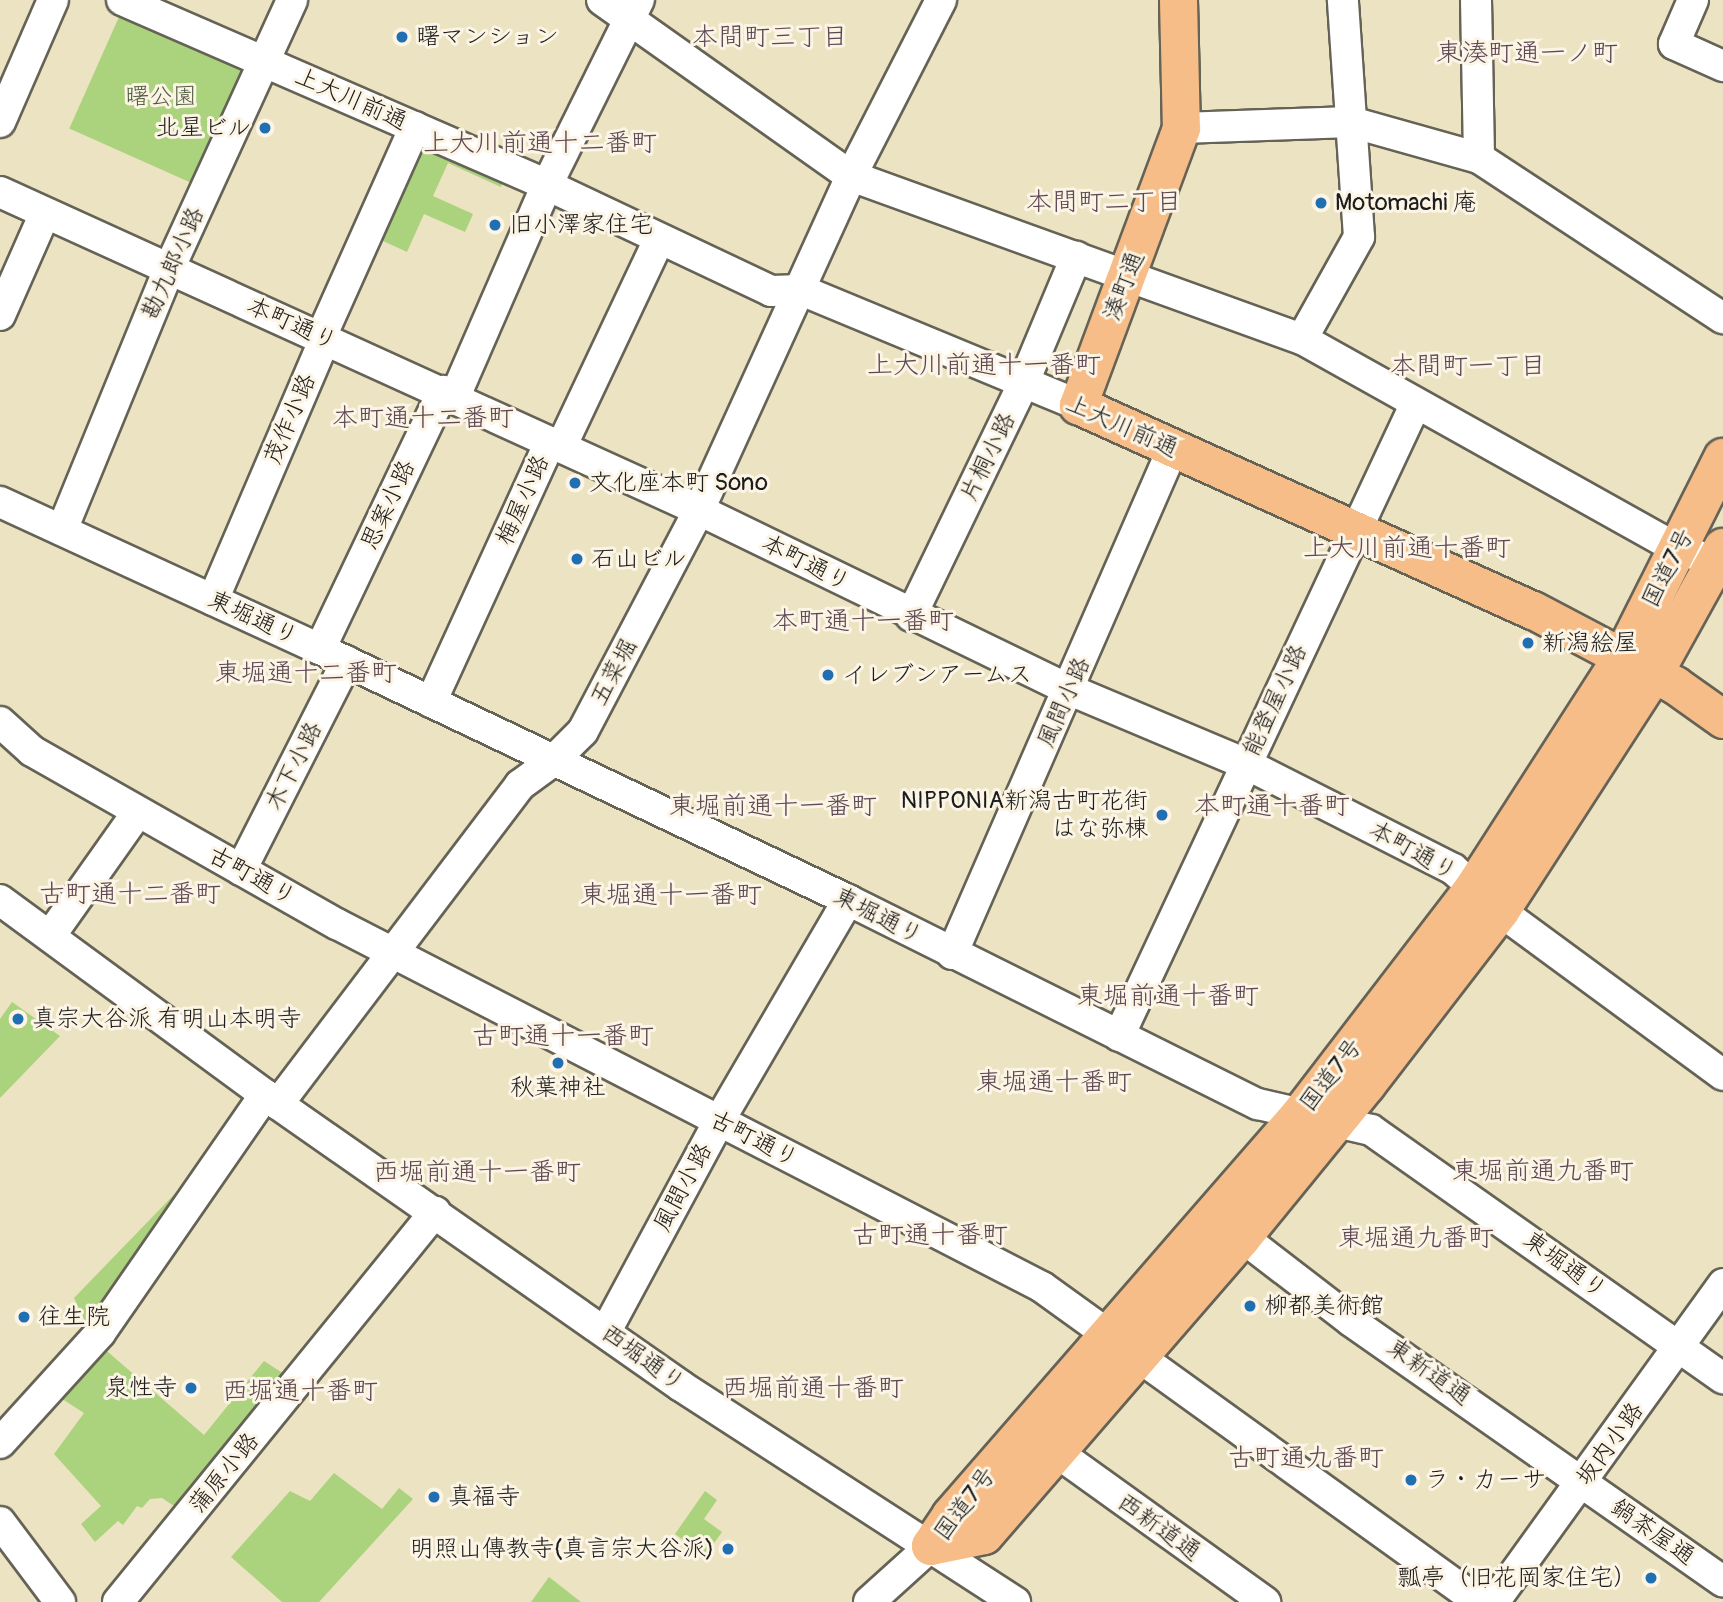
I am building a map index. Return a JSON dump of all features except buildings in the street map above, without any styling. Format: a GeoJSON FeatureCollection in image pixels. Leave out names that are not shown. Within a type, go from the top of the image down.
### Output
{"type":"FeatureCollection","features":[{"type":"Feature","properties":{"kind":"highway","name":"国道7号"},"geometry":{"type":"LineString","coordinates":[[1639,665],[1678,549],[1723,458]]}},
{"type":"Feature","properties":{"kind":"highway","name":"国道7号"},"geometry":{"type":"LineString","coordinates":[[932,1546],[984,1535],[1055,1451],[1141,1357],[1242,1237],[1317,1119],[1487,899],[1639,665],[1721,557]]}},
{"type":"Feature","properties":{"kind":"highway","name":"国道7号"},"geometry":{"type":"LineString","coordinates":[[932,1546],[951,1516],[1108,1334],[1317,1119]]}},
{"type":"Feature","properties":{"kind":"main road","name":"湊町通"},"geometry":{"type":"LineString","coordinates":[[1078,405],[1129,276],[1181,128],[1178,0]]}},
{"type":"Feature","properties":{"kind":"main road","name":"上大川前通"},"geometry":{"type":"LineString","coordinates":[[1078,405],[1533,610],[1639,665],[1723,719]]}},
{"type":"Feature","properties":{"kind":"street"},"geometry":{"type":"LineString","coordinates":[[0,122],[53,0]]}},
{"type":"Feature","properties":{"kind":"street","name":"上大川前通"},"geometry":{"type":"LineString","coordinates":[[122,0],[547,185],[771,291],[801,290],[1078,405]]}},
{"type":"Feature","properties":{"kind":"street","name":"勘九郎小路"},"geometry":{"type":"LineString","coordinates":[[62,530],[169,269],[292,0]]}},
{"type":"Feature","properties":{"kind":"street"},"geometry":{"type":"LineString","coordinates":[[602,0],[634,9],[851,176],[1302,339],[1678,549],[1721,557]]}},
{"type":"Feature","properties":{"kind":"street","name":"五菜堀"},"geometry":{"type":"LineString","coordinates":[[0,1443],[100,1333],[272,1099],[393,953],[520,785],[553,761],[583,731],[699,509],[851,176],[941,0]]}},
{"type":"Feature","properties":{"kind":"street"},"geometry":{"type":"LineString","coordinates":[[1302,339],[1359,237],[1343,0]]}},
{"type":"Feature","properties":{"kind":"street"},"geometry":{"type":"LineString","coordinates":[[1476,0],[1479,158]]}},
{"type":"Feature","properties":{"kind":"street"},"geometry":{"type":"LineString","coordinates":[[1693,0],[1674,44],[1723,66]]}},
{"type":"Feature","properties":{"kind":"street","name":"思案小路"},"geometry":{"type":"LineString","coordinates":[[334,655],[448,394],[634,9]]}},
{"type":"Feature","properties":{"kind":"street"},"geometry":{"type":"LineString","coordinates":[[1181,128],[1351,122],[1479,158],[1723,317]]}},
{"type":"Feature","properties":{"kind":"street","name":"茂作小路"},"geometry":{"type":"LineString","coordinates":[[214,600],[323,338],[415,127]]}},
{"type":"Feature","properties":{"kind":"street","name":"本町通り"},"geometry":{"type":"LineString","coordinates":[[0,192],[699,509],[911,616],[1070,690],[1246,764],[1452,869],[1487,899],[1723,1075]]}},
{"type":"Feature","properties":{"kind":"street"},"geometry":{"type":"LineString","coordinates":[[0,315],[45,213]]}},
{"type":"Feature","properties":{"kind":"street","name":"梅屋小路"},"geometry":{"type":"LineString","coordinates":[[431,702],[659,240]]}},
{"type":"Feature","properties":{"kind":"street","name":"片桐小路"},"geometry":{"type":"LineString","coordinates":[[911,616],[1023,384],[1076,257]]}},
{"type":"Feature","properties":{"kind":"street","name":"能登屋小路"},"geometry":{"type":"LineString","coordinates":[[1119,1036],[1353,529],[1416,403]]}},
{"type":"Feature","properties":{"kind":"street","name":"風間小路"},"geometry":{"type":"LineString","coordinates":[[952,954],[1070,690],[1173,448]]}},
{"type":"Feature","properties":{"kind":"street","name":"東堀通り"},"geometry":{"type":"LineString","coordinates":[[4,511],[62,530],[334,655],[848,901],[1258,1104],[1371,1130],[1723,1378]]}},
{"type":"Feature","properties":{"kind":"street","name":"木下小路"},"geometry":{"type":"LineString","coordinates":[[241,870],[334,655]]}},
{"type":"Feature","properties":{"kind":"street","name":"古町通り"},"geometry":{"type":"LineString","coordinates":[[0,722],[32,751],[137,813],[393,953],[1042,1287],[1479,1602]]}},
{"type":"Feature","properties":{"kind":"street"},"geometry":{"type":"LineString","coordinates":[[50,936],[137,813]]}},
{"type":"Feature","properties":{"kind":"street","name":"西堀通り"},"geometry":{"type":"LineString","coordinates":[[0,900],[272,1099],[681,1386],[1015,1602]]}},
{"type":"Feature","properties":{"kind":"street","name":"風間小路"},"geometry":{"type":"LineString","coordinates":[[606,1331],[719,1121],[848,901]]}},
{"type":"Feature","properties":{"kind":"street","name":"蒲原小路"},"geometry":{"type":"LineString","coordinates":[[118,1602],[435,1212]]}},
{"type":"Feature","properties":{"kind":"street","name":"東新道通"},"geometry":{"type":"LineString","coordinates":[[1242,1237],[1352,1321],[1583,1482]]}},
{"type":"Feature","properties":{"kind":"street","name":"坂内小路"},"geometry":{"type":"LineString","coordinates":[[1494,1602],[1723,1284]]}},
{"type":"Feature","properties":{"kind":"street","name":"西新道通"},"geometry":{"type":"LineString","coordinates":[[1055,1451],[1265,1602]]}},
{"type":"Feature","properties":{"kind":"street","name":"鍋茶屋通"},"geometry":{"type":"LineString","coordinates":[[1583,1482],[1723,1581]]}},
{"type":"Feature","properties":{"kind":"street"},"geometry":{"type":"LineString","coordinates":[[0,1522],[60,1602]]}},
{"type":"Feature","properties":{"kind":"street"},"geometry":{"type":"LineString","coordinates":[[869,1602],[932,1546]]}},
{"type":"Feature","properties":{"kind":"green space","name":"曙公園"},"geometry":{"type":"Polygon","coordinates":[[[123,8],[251,65],[197,186],[69,129],[123,8]]]}},
{"type":"Feature","properties":{"kind":"green space"},"geometry":{"type":"Polygon","coordinates":[[[413,141],[503,182],[501,187],[448,163],[433,196],[473,214],[465,232],[424,214],[407,252],[370,235],[413,141]]]}},
{"type":"Feature","properties":{"kind":"green space","name":"真宗大谷派 有明山本明寺"},"geometry":{"type":"Polygon","coordinates":[[[12,1002],[60,1036],[0,1098],[0,1019],[12,1002]]]}},
{"type":"Feature","properties":{"kind":"green space"},"geometry":{"type":"Polygon","coordinates":[[[193,1175],[90,1332],[74,1298],[193,1175]]]}},
{"type":"Feature","properties":{"kind":"green space"},"geometry":{"type":"Polygon","coordinates":[[[101,1346],[204,1435],[264,1361],[292,1379],[186,1514],[162,1498],[150,1499],[142,1508],[137,1506],[123,1525],[118,1521],[95,1542],[81,1524],[101,1506],[54,1454],[84,1413],[56,1395],[101,1346]]]}},
{"type":"Feature","properties":{"kind":"green space"},"geometry":{"type":"Polygon","coordinates":[[[334,1473],[382,1509],[399,1488],[413,1499],[319,1602],[282,1602],[231,1557],[290,1491],[310,1501],[334,1473]]]}},
{"type":"Feature","properties":{"kind":"green space"},"geometry":{"type":"Polygon","coordinates":[[[705,1491],[717,1500],[704,1519],[722,1532],[705,1556],[675,1534],[705,1491]]]}},
{"type":"Feature","properties":{"kind":"green space"},"geometry":{"type":"Polygon","coordinates":[[[549,1577],[581,1602],[531,1602],[549,1577]]]}},
{"type":"Feature","properties":{"kind":"place","name":"曙マンション"},"geometry":{"type":"Point","coordinates":[402,37]}},
{"type":"Feature","properties":{"kind":"place","name":"北星ビル"},"geometry":{"type":"Point","coordinates":[265,128]}},
{"type":"Feature","properties":{"kind":"place","name":"Motomachi 庵"},"geometry":{"type":"Point","coordinates":[1321,203]}},
{"type":"Feature","properties":{"kind":"place","name":"旧小澤家住宅"},"geometry":{"type":"Point","coordinates":[495,225]}},
{"type":"Feature","properties":{"kind":"place","name":"文化座本町 Sono"},"geometry":{"type":"Point","coordinates":[575,483]}},
{"type":"Feature","properties":{"kind":"place","name":"石山ビル"},"geometry":{"type":"Point","coordinates":[577,559]}},
{"type":"Feature","properties":{"kind":"place","name":"新潟絵屋"},"geometry":{"type":"Point","coordinates":[1528,643]}},
{"type":"Feature","properties":{"kind":"place","name":"イレブンアームス"},"geometry":{"type":"Point","coordinates":[828,675]}},
{"type":"Feature","properties":{"kind":"place","name":"NIPPONIA新潟古町花街 はな弥棟"},"geometry":{"type":"Point","coordinates":[1162,815]}},
{"type":"Feature","properties":{"kind":"place","name":"真宗大谷派 有明山本明寺"},"geometry":{"type":"Point","coordinates":[18,1019]}},
{"type":"Feature","properties":{"kind":"place","name":"秋葉神社"},"geometry":{"type":"Point","coordinates":[558,1063]}},
{"type":"Feature","properties":{"kind":"place","name":"柳都美術館"},"geometry":{"type":"Point","coordinates":[1250,1306]}},
{"type":"Feature","properties":{"kind":"place","name":"往生院"},"geometry":{"type":"Point","coordinates":[24,1317]}},
{"type":"Feature","properties":{"kind":"place","name":"泉性寺"},"geometry":{"type":"Point","coordinates":[191,1388]}},
{"type":"Feature","properties":{"kind":"place","name":"ラ・カーサ"},"geometry":{"type":"Point","coordinates":[1411,1480]}},
{"type":"Feature","properties":{"kind":"place","name":"真福寺"},"geometry":{"type":"Point","coordinates":[434,1497]}},
{"type":"Feature","properties":{"kind":"place","name":"明照山傳教寺(真言宗大谷派)"},"geometry":{"type":"Point","coordinates":[728,1549]}},
{"type":"Feature","properties":{"kind":"place","name":"瓢亭（旧花岡家住宅）"},"geometry":{"type":"Point","coordinates":[1651,1578]}},
{"type":"Feature","properties":{"kind":"district","name":"本間町三丁目"},"geometry":{"type":"Point","coordinates":[770,38]}},
{"type":"Feature","properties":{"kind":"district","name":"東湊町通一ノ町"},"geometry":{"type":"Point","coordinates":[1527,54]}},
{"type":"Feature","properties":{"kind":"district","name":"上大川前通十二番町"},"geometry":{"type":"Point","coordinates":[540,144]}},
{"type":"Feature","properties":{"kind":"district","name":"本間町二丁目"},"geometry":{"type":"Point","coordinates":[1104,203]}},
{"type":"Feature","properties":{"kind":"district","name":"上大川前通十一番町"},"geometry":{"type":"Point","coordinates":[984,366]}},
{"type":"Feature","properties":{"kind":"district","name":"本間町一丁目"},"geometry":{"type":"Point","coordinates":[1468,367]}},
{"type":"Feature","properties":{"kind":"district","name":"本町通十二番町"},"geometry":{"type":"Point","coordinates":[423,419]}},
{"type":"Feature","properties":{"kind":"district","name":"上大川前通十番町"},"geometry":{"type":"Point","coordinates":[1407,549]}},
{"type":"Feature","properties":{"kind":"district","name":"本町通十一番町"},"geometry":{"type":"Point","coordinates":[863,622]}},
{"type":"Feature","properties":{"kind":"district","name":"東堀通十二番町"},"geometry":{"type":"Point","coordinates":[306,674]}},
{"type":"Feature","properties":{"kind":"district","name":"東堀前通十一番町"},"geometry":{"type":"Point","coordinates":[773,807]}},
{"type":"Feature","properties":{"kind":"district","name":"本町通十番町"},"geometry":{"type":"Point","coordinates":[1272,807]}},
{"type":"Feature","properties":{"kind":"district","name":"古町通十二番町"},"geometry":{"type":"Point","coordinates":[130,895]}},
{"type":"Feature","properties":{"kind":"district","name":"東堀通十一番町"},"geometry":{"type":"Point","coordinates":[671,896]}},
{"type":"Feature","properties":{"kind":"district","name":"東堀前通十番町"},"geometry":{"type":"Point","coordinates":[1168,997]}},
{"type":"Feature","properties":{"kind":"district","name":"古町通十一番町"},"geometry":{"type":"Point","coordinates":[563,1037]}},
{"type":"Feature","properties":{"kind":"district","name":"東堀通十番町"},"geometry":{"type":"Point","coordinates":[1054,1083]}},
{"type":"Feature","properties":{"kind":"district","name":"東堀前通九番町"},"geometry":{"type":"Point","coordinates":[1543,1172]}},
{"type":"Feature","properties":{"kind":"district","name":"西堀前通十一番町"},"geometry":{"type":"Point","coordinates":[477,1173]}},
{"type":"Feature","properties":{"kind":"district","name":"古町通十番町"},"geometry":{"type":"Point","coordinates":[930,1236]}},
{"type":"Feature","properties":{"kind":"district","name":"東堀通九番町"},"geometry":{"type":"Point","coordinates":[1416,1239]}},
{"type":"Feature","properties":{"kind":"district","name":"西堀前通十番町"},"geometry":{"type":"Point","coordinates":[813,1389]}},
{"type":"Feature","properties":{"kind":"district","name":"西堀通十番町"},"geometry":{"type":"Point","coordinates":[300,1392]}},
{"type":"Feature","properties":{"kind":"district","name":"古町通九番町"},"geometry":{"type":"Point","coordinates":[1306,1459]}}]}
